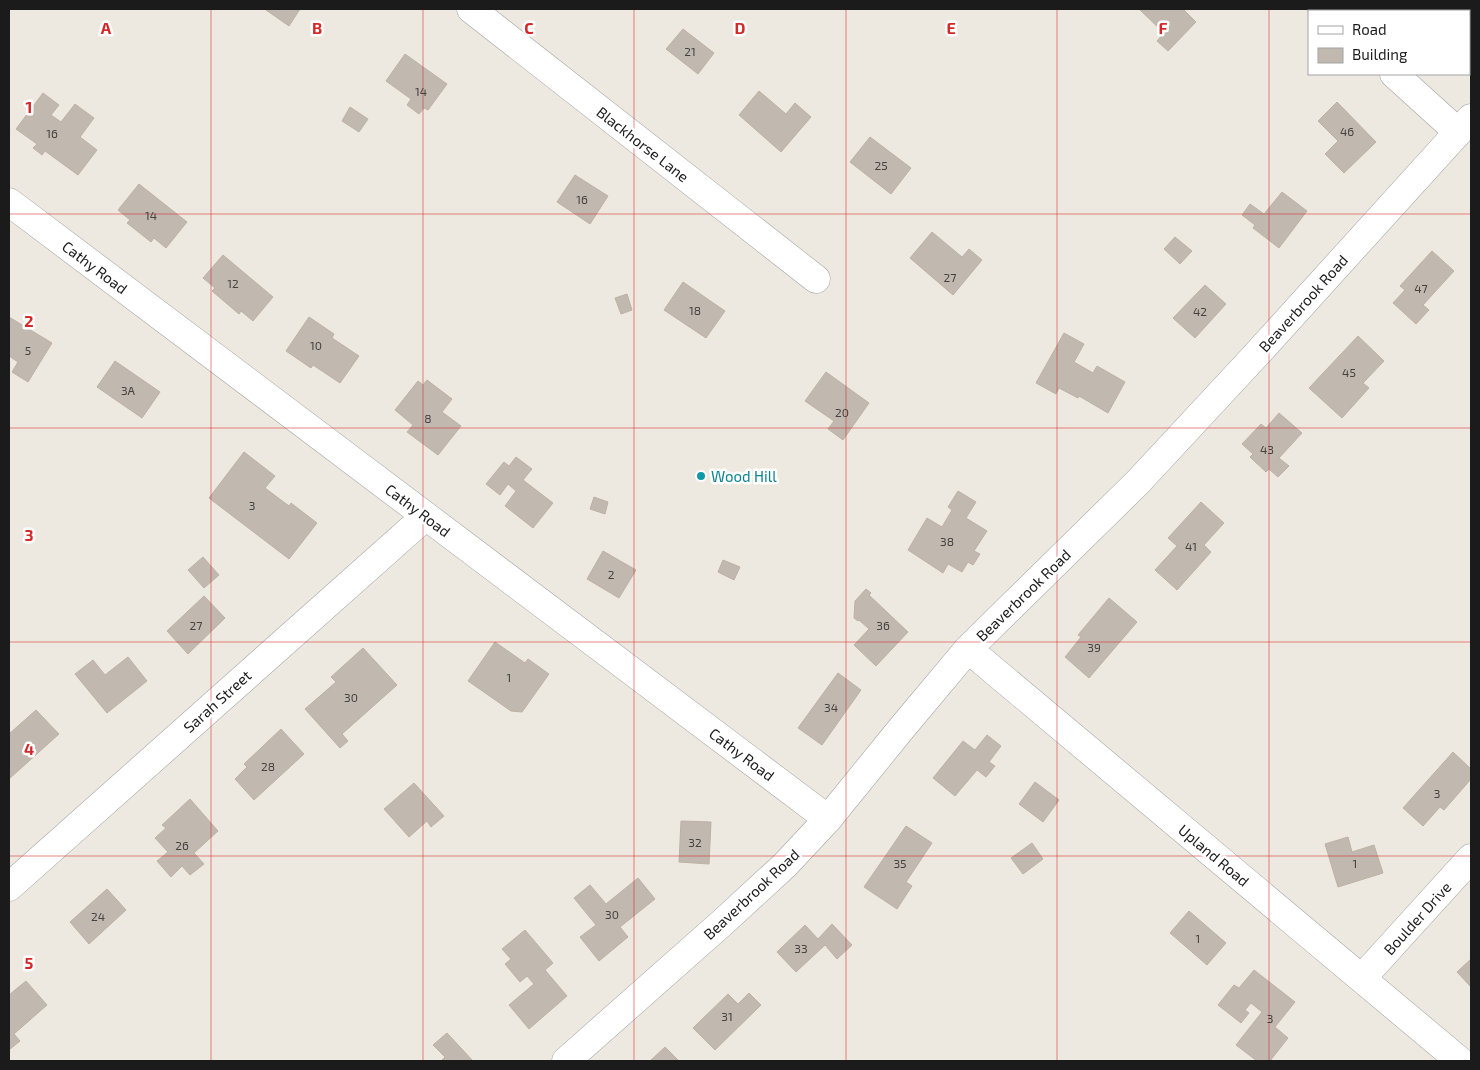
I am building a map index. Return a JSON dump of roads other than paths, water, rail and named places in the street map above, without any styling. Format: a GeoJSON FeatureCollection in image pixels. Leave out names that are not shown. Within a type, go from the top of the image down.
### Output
{"type":"FeatureCollection","features":[{"type":"Feature","properties":{"kind":"street","name":"Blackhorse Lane"},"geometry":{"type":"LineString","coordinates":[[471,9],[816,279]]}},
{"type":"Feature","properties":{"kind":"street"},"geometry":{"type":"LineString","coordinates":[[1395,75],[1465,125]]}},
{"type":"Feature","properties":{"kind":"street","name":"Beaverbrook Road"},"geometry":{"type":"LineString","coordinates":[[566,1061],[771,879],[828,819],[968,650],[1145,475],[1256,356],[1465,125]]}},
{"type":"Feature","properties":{"kind":"street","name":"Cathy Road"},"geometry":{"type":"LineString","coordinates":[[12,211],[426,516],[828,819]]}},
{"type":"Feature","properties":{"kind":"street","name":"Sarah Street"},"geometry":{"type":"LineString","coordinates":[[9,886],[426,516]]}},
{"type":"Feature","properties":{"kind":"street","name":"Upland Road"},"geometry":{"type":"LineString","coordinates":[[968,650],[1460,1061]]}},
{"type":"Feature","properties":{"kind":"street","name":"Boulder Drive"},"geometry":{"type":"LineString","coordinates":[[1362,978],[1471,858]]}},
{"type":"Feature","properties":{"kind":"place","name":"Wood Hill"},"geometry":{"type":"Point","coordinates":[701,476]}}]}
